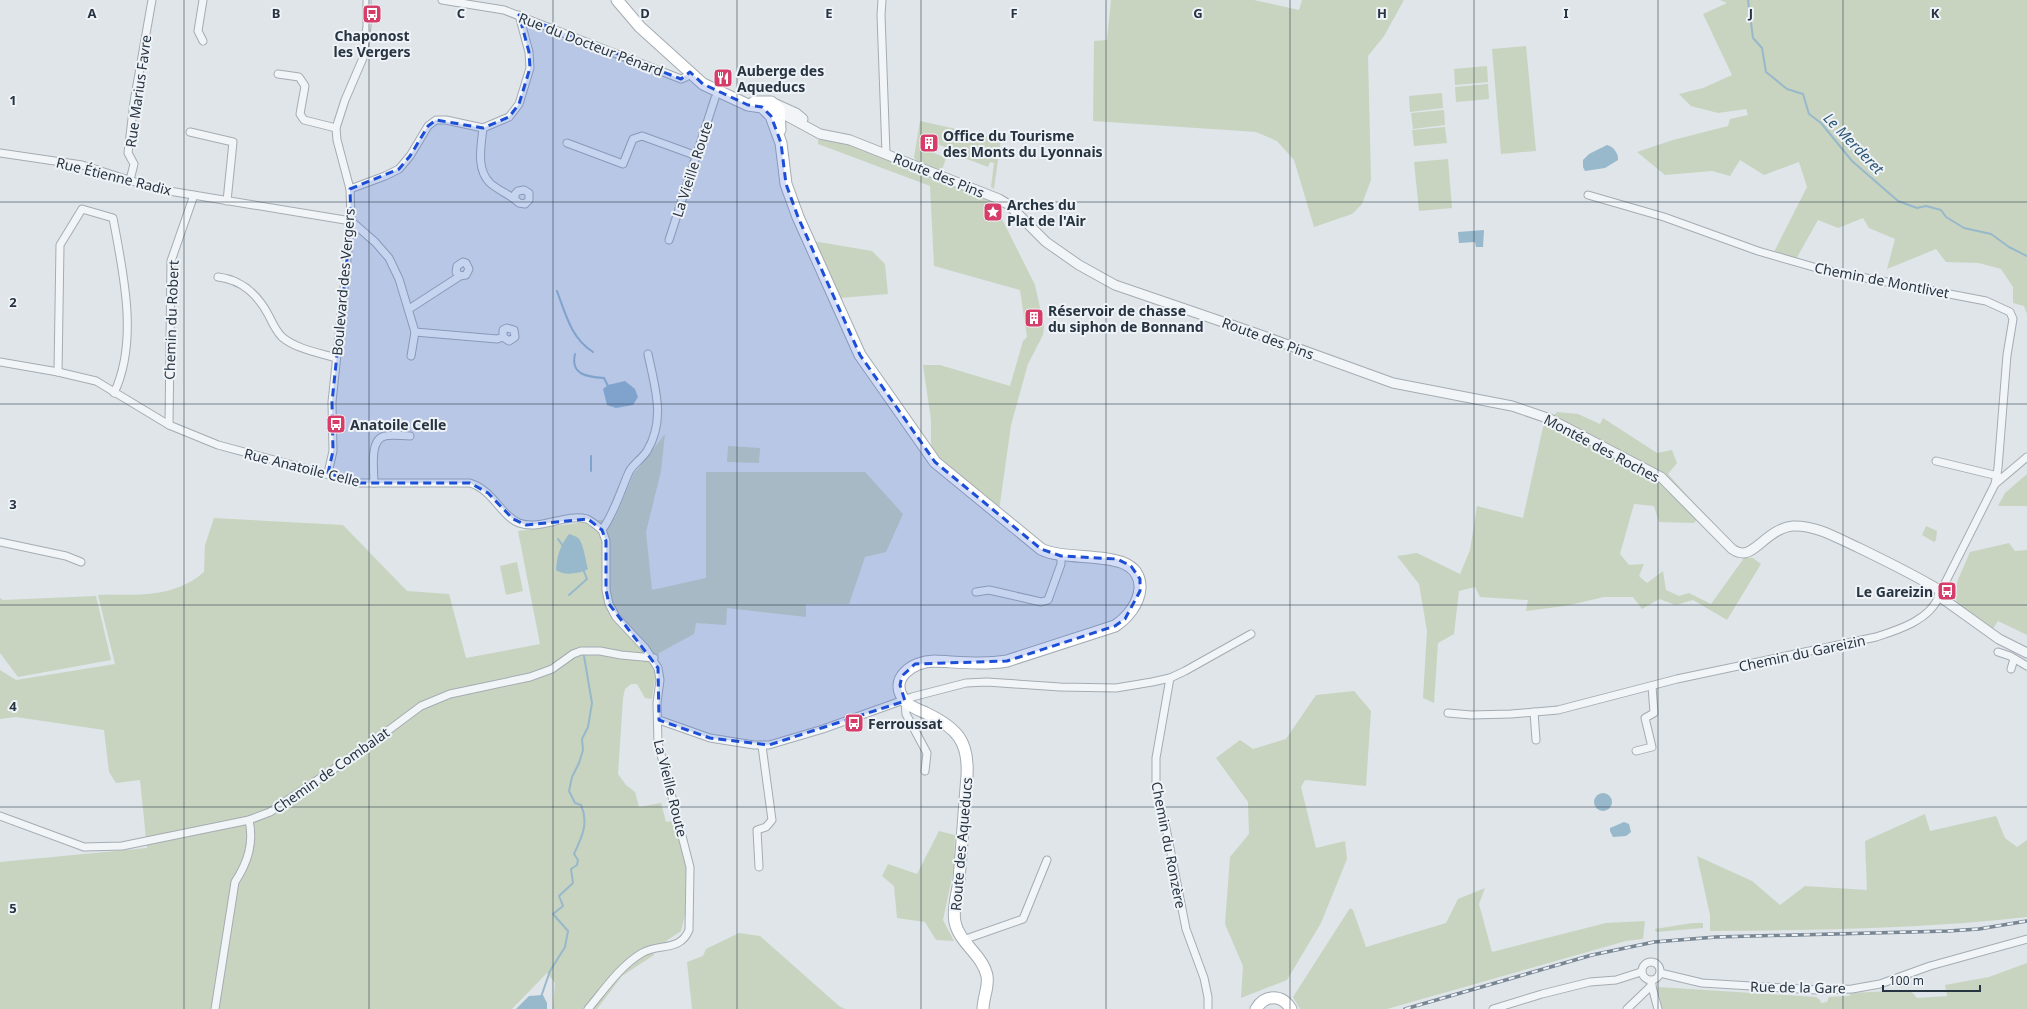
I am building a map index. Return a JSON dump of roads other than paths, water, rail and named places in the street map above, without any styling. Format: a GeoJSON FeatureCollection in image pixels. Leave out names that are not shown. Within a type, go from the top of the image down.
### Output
{"type":"FeatureCollection","features":[{"type":"Feature","properties":{"kind":"main road"},"geometry":{"type":"LineString","coordinates":[[617,0],[640,27],[716,95],[739,100],[748,105],[778,112],[786,184],[793,204],[860,355],[935,462],[1041,549],[1051,554],[1061,556],[1117,559],[1131,566],[1140,579],[1140,591],[1135,605],[1125,619],[1115,626],[1007,661],[990,664],[927,661],[915,664],[902,676],[900,685],[905,701]]}},
{"type":"Feature","properties":{"kind":"main road","name":"Route des Aqueducs"},"geometry":{"type":"LineString","coordinates":[[905,701],[912,707],[948,724],[959,736],[966,750],[968,776],[959,883],[954,913],[955,923],[963,940],[982,964],[987,975],[982,1009]]}},
{"type":"Feature","properties":{"kind":"main road"},"geometry":{"type":"LineString","coordinates":[[1256,1009],[1262,1001],[1273,997],[1284,1001],[1291,1009]]}},
{"type":"Feature","properties":{"kind":"street","name":"Rue Marius Favre"},"geometry":{"type":"LineString","coordinates":[[130,180],[134,164],[128,153],[134,102],[152,0]]}},
{"type":"Feature","properties":{"kind":"street"},"geometry":{"type":"LineString","coordinates":[[202,41],[198,31],[203,0]]}},
{"type":"Feature","properties":{"kind":"street","name":"Boulevard des Vergers"},"geometry":{"type":"LineString","coordinates":[[328,473],[334,451],[332,402],[351,221],[350,189],[337,140],[336,128],[345,100],[363,58],[367,26],[367,0]]}},
{"type":"Feature","properties":{"kind":"street","name":"Rue du Docteur Pénard"},"geometry":{"type":"LineString","coordinates":[[442,0],[493,7],[519,15],[681,78],[686,77],[690,72]]}},
{"type":"Feature","properties":{"kind":"street"},"geometry":{"type":"LineString","coordinates":[[882,0],[881,16],[886,153]]}},
{"type":"Feature","properties":{"kind":"street"},"geometry":{"type":"LineString","coordinates":[[350,189],[399,169],[410,156],[428,126],[436,120],[446,120],[483,128],[509,117],[520,104],[526,87],[530,68],[529,52],[519,15]]}},
{"type":"Feature","properties":{"kind":"street"},"geometry":{"type":"LineString","coordinates":[[278,74],[299,77],[305,86],[300,114],[304,120],[336,128]]}},
{"type":"Feature","properties":{"kind":"street","name":"La Vieille Route"},"geometry":{"type":"LineString","coordinates":[[669,240],[716,95]]}},
{"type":"Feature","properties":{"kind":"street","name":"Route des Pins"},"geometry":{"type":"LineString","coordinates":[[778,112],[820,134],[850,140],[886,153],[999,199],[1009,205],[1046,242],[1079,265],[1115,285],[1255,333],[1393,383]]}},
{"type":"Feature","properties":{"kind":"street"},"geometry":{"type":"LineString","coordinates":[[483,128],[480,150],[481,168],[490,183],[515,199]]}},
{"type":"Feature","properties":{"kind":"street"},"geometry":{"type":"LineString","coordinates":[[190,132],[233,142],[227,201]]}},
{"type":"Feature","properties":{"kind":"street"},"geometry":{"type":"LineString","coordinates":[[567,143],[623,164],[633,139],[642,136],[697,156]]}},
{"type":"Feature","properties":{"kind":"street","name":"Rue Étienne Radix"},"geometry":{"type":"LineString","coordinates":[[0,154],[82,165],[157,189],[351,221]]}},
{"type":"Feature","properties":{"kind":"street","name":"Chemin du Robert"},"geometry":{"type":"LineString","coordinates":[[169,425],[171,261],[194,195]]}},
{"type":"Feature","properties":{"kind":"street","name":"Chemin de Montlivet"},"geometry":{"type":"LineString","coordinates":[[1588,195],[1664,217],[1758,251],[1816,268],[1986,301],[2010,312],[2013,319],[2008,355],[1998,476],[1995,484]]}},
{"type":"Feature","properties":{"kind":"street"},"geometry":{"type":"LineString","coordinates":[[58,372],[60,245],[82,209],[113,218],[121,260],[125,293],[125,362],[122,377],[114,393]]}},
{"type":"Feature","properties":{"kind":"street"},"geometry":{"type":"LineString","coordinates":[[351,221],[375,242],[389,258],[399,279],[416,332],[411,356]]}},
{"type":"Feature","properties":{"kind":"street"},"geometry":{"type":"LineString","coordinates":[[409,308],[460,276]]}},
{"type":"Feature","properties":{"kind":"street"},"geometry":{"type":"LineString","coordinates":[[218,277],[229,278],[243,284],[253,292],[262,303],[276,330],[283,338],[296,345],[336,358]]}},
{"type":"Feature","properties":{"kind":"street"},"geometry":{"type":"LineString","coordinates":[[416,332],[497,339],[503,337]]}},
{"type":"Feature","properties":{"kind":"street"},"geometry":{"type":"LineString","coordinates":[[602,530],[612,516],[630,470],[646,452],[656,432],[659,410],[648,354]]}},
{"type":"Feature","properties":{"kind":"street","name":"Rue Anatoile Celle"},"geometry":{"type":"LineString","coordinates":[[0,362],[58,372],[96,382],[169,425],[218,445],[328,473],[360,483],[470,483],[482,488],[513,519],[519,523],[534,525],[578,518],[588,520],[602,530]]}},
{"type":"Feature","properties":{"kind":"street","name":"Montée des Roches"},"geometry":{"type":"LineString","coordinates":[[1393,383],[1512,406],[1550,419],[1661,477],[1732,549],[1742,553],[1750,552],[1770,535],[1782,528],[1808,527],[1824,532],[1912,573],[1998,639],[2027,653]]}},
{"type":"Feature","properties":{"kind":"street"},"geometry":{"type":"LineString","coordinates":[[374,483],[375,443],[379,438],[385,436],[410,436]]}},
{"type":"Feature","properties":{"kind":"street"},"geometry":{"type":"LineString","coordinates":[[1995,484],[2027,457]]}},
{"type":"Feature","properties":{"kind":"street"},"geometry":{"type":"LineString","coordinates":[[1936,461],[1998,476]]}},
{"type":"Feature","properties":{"kind":"street","name":"Chemin du Gareizin"},"geometry":{"type":"LineString","coordinates":[[1448,713],[1470,715],[1511,714],[1558,710],[1652,686],[1882,636],[1900,630],[1916,621],[1936,603],[1995,484]]}},
{"type":"Feature","properties":{"kind":"street","name":"La Vieille Route"},"geometry":{"type":"LineString","coordinates":[[588,1009],[614,977],[632,960],[654,948],[678,944],[685,938],[689,930],[690,866],[658,743],[658,703],[660,680],[658,668],[654,658],[616,617],[609,604],[606,590],[606,541],[602,530]]}},
{"type":"Feature","properties":{"kind":"street"},"geometry":{"type":"LineString","coordinates":[[0,542],[66,556],[81,562]]}},
{"type":"Feature","properties":{"kind":"street"},"geometry":{"type":"LineString","coordinates":[[976,592],[989,590],[1041,602],[1048,600],[1061,564],[1061,556]]}},
{"type":"Feature","properties":{"kind":"street"},"geometry":{"type":"LineString","coordinates":[[659,720],[710,738],[762,746],[822,729],[920,695],[966,683],[987,682],[1060,687],[1116,688],[1170,678],[1251,634]]}},
{"type":"Feature","properties":{"kind":"street","name":"Chemin de Combalat"},"geometry":{"type":"LineString","coordinates":[[0,816],[84,847],[122,846],[249,820],[270,812],[362,750],[421,706],[450,694],[530,677],[552,669],[573,654],[581,651],[600,651],[621,655],[654,658]]}},
{"type":"Feature","properties":{"kind":"street"},"geometry":{"type":"LineString","coordinates":[[1998,652],[2027,666]]}},
{"type":"Feature","properties":{"kind":"street"},"geometry":{"type":"LineString","coordinates":[[2011,669],[2014,659]]}},
{"type":"Feature","properties":{"kind":"street","name":"Chemin du Ronzère"},"geometry":{"type":"LineString","coordinates":[[1170,678],[1156,758],[1156,791],[1166,828],[1186,929],[1205,983],[1208,1009]]}},
{"type":"Feature","properties":{"kind":"street"},"geometry":{"type":"LineString","coordinates":[[1636,751],[1652,747],[1645,718],[1654,713],[1652,686]]}},
{"type":"Feature","properties":{"kind":"street"},"geometry":{"type":"LineString","coordinates":[[905,701],[906,714],[927,753],[925,771]]}},
{"type":"Feature","properties":{"kind":"street"},"geometry":{"type":"LineString","coordinates":[[1534,712],[1536,740]]}},
{"type":"Feature","properties":{"kind":"street"},"geometry":{"type":"LineString","coordinates":[[759,867],[756,830],[766,827],[772,820],[762,746]]}},
{"type":"Feature","properties":{"kind":"street"},"geometry":{"type":"LineString","coordinates":[[215,1009],[235,882],[246,865],[248,854],[251,832],[249,820]]}},
{"type":"Feature","properties":{"kind":"street"},"geometry":{"type":"LineString","coordinates":[[963,940],[1023,919],[1047,860]]}},
{"type":"Feature","properties":{"kind":"street","name":"Rue de la Gare"},"geometry":{"type":"LineString","coordinates":[[1660,973],[1702,983],[1817,990],[1852,989],[1880,984],[1930,966],[2027,939]]}},
{"type":"Feature","properties":{"kind":"street"},"geometry":{"type":"LineString","coordinates":[[1626,1009],[1657,978],[1660,973],[1658,965],[1652,962],[1644,964],[1641,972]]}},
{"type":"Feature","properties":{"kind":"street"},"geometry":{"type":"LineString","coordinates":[[1493,1009],[1542,994],[1590,982],[1616,980],[1641,972]]}},
{"type":"Feature","properties":{"kind":"street"},"geometry":{"type":"LineString","coordinates":[[1641,972],[1651,983],[1658,1009]]}},
{"type":"Feature","properties":{"kind":"water"},"geometry":{"type":"Polygon","coordinates":[[[1607,145],[1611,147],[1618,155],[1618,160],[1605,168],[1585,171],[1583,167],[1583,160],[1589,154],[1607,145]]]}},
{"type":"Feature","properties":{"kind":"water"},"geometry":{"type":"Polygon","coordinates":[[[1484,230],[1483,247],[1476,247],[1475,242],[1459,243],[1458,232],[1484,230]]]}},
{"type":"Feature","properties":{"kind":"water"},"geometry":{"type":"Polygon","coordinates":[[[625,381],[635,389],[638,397],[633,405],[616,408],[607,405],[603,389],[608,385],[625,381]]]}},
{"type":"Feature","properties":{"kind":"water"},"geometry":{"type":"Polygon","coordinates":[[[569,534],[580,540],[588,569],[572,574],[559,572],[556,570],[560,551],[569,534]]]}},
{"type":"Feature","properties":{"kind":"water"},"geometry":{"type":"Polygon","coordinates":[[[1599,793],[1607,793],[1612,798],[1610,809],[1607,811],[1599,811],[1594,806],[1594,798],[1599,793]]]}},
{"type":"Feature","properties":{"kind":"water"},"geometry":{"type":"Polygon","coordinates":[[[1624,822],[1629,824],[1631,832],[1626,836],[1613,837],[1610,828],[1624,822]]]}},
{"type":"Feature","properties":{"kind":"water"},"geometry":{"type":"Polygon","coordinates":[[[543,995],[547,1003],[547,1009],[516,1009],[529,996],[543,995]]]}},
{"type":"Feature","properties":{"kind":"waterway","name":"Le Merderet"},"geometry":{"type":"LineString","coordinates":[[1748,0],[1753,38],[1762,48],[1766,72],[1787,89],[1803,94],[1809,114],[1821,123],[1852,161],[1898,201],[1917,208],[1926,206],[1941,210],[1946,217],[1964,228],[1991,234],[2009,247],[2027,256]]}},
{"type":"Feature","properties":{"kind":"waterway"},"geometry":{"type":"LineString","coordinates":[[557,291],[574,333],[579,340],[593,352]]}},
{"type":"Feature","properties":{"kind":"waterway"},"geometry":{"type":"LineString","coordinates":[[575,354],[574,361],[578,371],[586,376],[604,378],[608,386]]}},
{"type":"Feature","properties":{"kind":"waterway"},"geometry":{"type":"LineString","coordinates":[[591,456],[591,471]]}},
{"type":"Feature","properties":{"kind":"waterway"},"geometry":{"type":"LineString","coordinates":[[558,539],[563,546]]}},
{"type":"Feature","properties":{"kind":"waterway"},"geometry":{"type":"LineString","coordinates":[[569,595],[587,579],[583,569]]}},
{"type":"Feature","properties":{"kind":"waterway"},"geometry":{"type":"LineString","coordinates":[[541,997],[550,971],[565,947],[568,931],[553,914],[563,906],[559,896],[573,883],[571,869],[577,865],[578,860],[574,854],[584,830],[584,818],[581,805],[575,803],[569,791],[572,777],[579,763],[583,750],[582,739],[588,727],[592,703],[584,656]]}},
{"type":"Feature","properties":{"kind":"railway"},"geometry":{"type":"LineString","coordinates":[[1405,1009],[1592,955],[1654,942],[1716,937],[1948,931],[1979,929],[2027,921]]}},
{"type":"Feature","properties":{"kind":"place","name":"Chaponost les Vergers"},"geometry":{"type":"Point","coordinates":[372,14]}},
{"type":"Feature","properties":{"kind":"place","name":"Auberge des Aqueducs"},"geometry":{"type":"Point","coordinates":[723,78]}},
{"type":"Feature","properties":{"kind":"place","name":"Office du Tourisme des Monts du Lyonnais"},"geometry":{"type":"Point","coordinates":[929,143]}},
{"type":"Feature","properties":{"kind":"place","name":"Arches du Plat de l'Air"},"geometry":{"type":"Point","coordinates":[993,212]}},
{"type":"Feature","properties":{"kind":"place","name":"Réservoir de chasse du siphon de Bonnand"},"geometry":{"type":"Point","coordinates":[1034,318]}},
{"type":"Feature","properties":{"kind":"place","name":"Anatoile Celle"},"geometry":{"type":"Point","coordinates":[336,424]}},
{"type":"Feature","properties":{"kind":"place","name":"Le Gareizin"},"geometry":{"type":"Point","coordinates":[1947,591]}},
{"type":"Feature","properties":{"kind":"place","name":"Ferroussat"},"geometry":{"type":"Point","coordinates":[854,723]}}]}
